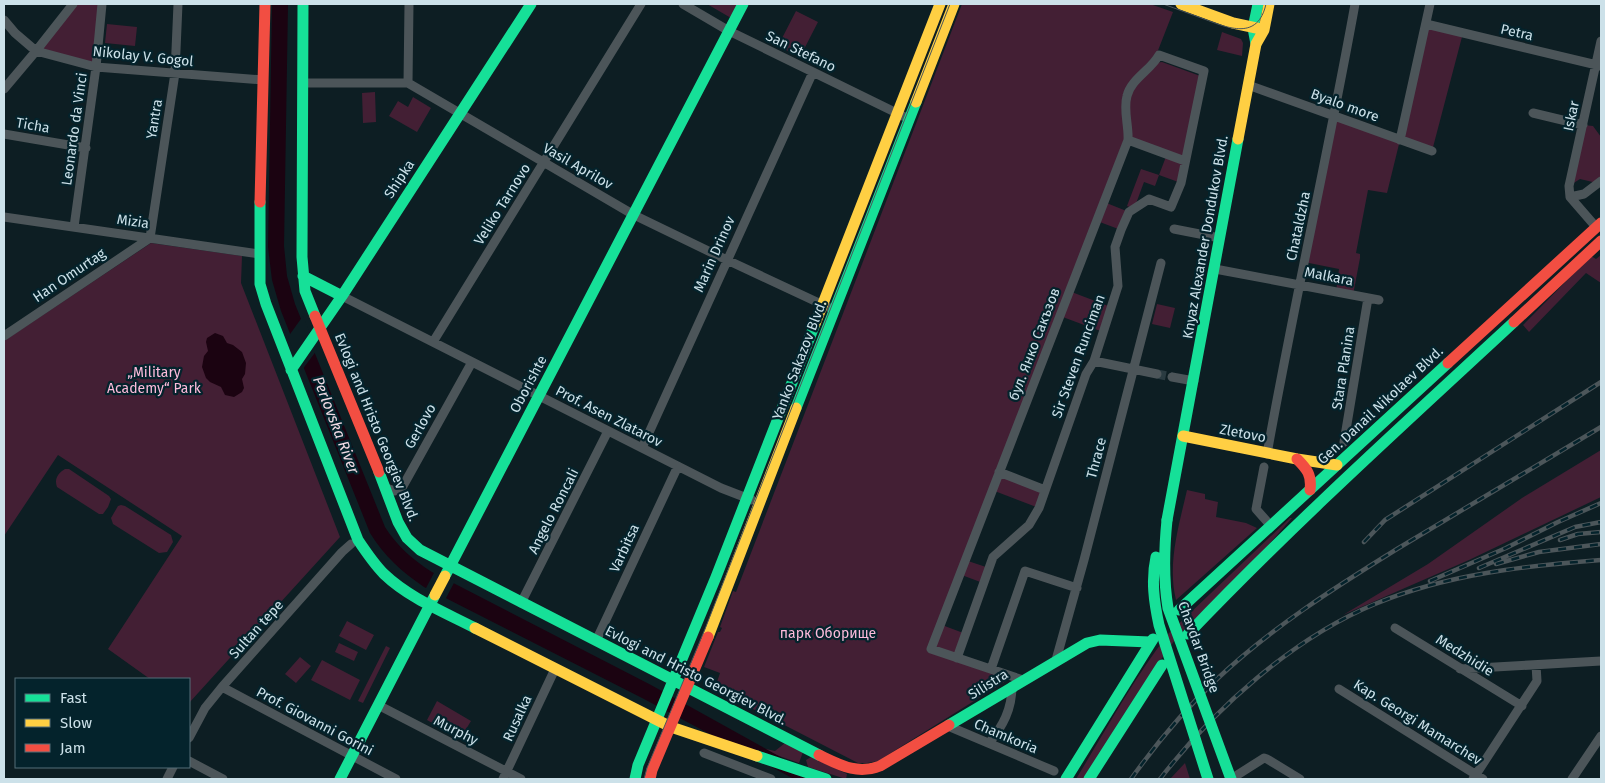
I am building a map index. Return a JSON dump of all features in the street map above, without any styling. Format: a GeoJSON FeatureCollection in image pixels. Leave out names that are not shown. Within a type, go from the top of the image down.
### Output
{"type":"FeatureCollection","features":[{"type":"Feature","properties":{"kind":"main road"},"geometry":{"type":"LineString","coordinates":[[265,4],[259,254],[260,284],[291,370],[358,540],[372,561],[386,575],[407,591],[433,600],[555,669],[671,727],[826,779]]}},
{"type":"Feature","properties":{"kind":"main road","name":"Evlogi and Hristo Georgiev Blvd."},"geometry":{"type":"LineString","coordinates":[[303,4],[303,276],[305,291],[386,488],[398,522],[407,538],[448,571],[521,603],[850,769],[876,774]]}},
{"type":"Feature","properties":{"kind":"main road","name":"Shipka"},"geometry":{"type":"LineString","coordinates":[[291,370],[342,296],[531,4]]}},
{"type":"Feature","properties":{"kind":"main road","name":"Oborishte"},"geometry":{"type":"LineString","coordinates":[[340,779],[743,4]]}},
{"type":"Feature","properties":{"kind":"main road","name":"Yanko Sakazov Blvd."},"geometry":{"type":"LineString","coordinates":[[635,779],[638,765],[674,681],[940,4]]}},
{"type":"Feature","properties":{"kind":"main road","name":"Yanko Sakazov Blvd."},"geometry":{"type":"LineString","coordinates":[[650,779],[652,770],[711,631],[954,4]]}},
{"type":"Feature","properties":{"kind":"main road"},"geometry":{"type":"LineString","coordinates":[[1181,4],[1233,23],[1259,29]]}},
{"type":"Feature","properties":{"kind":"main road","name":"Knyaz Alexander Dondukov Blvd."},"geometry":{"type":"LineString","coordinates":[[1258,4],[1259,29]]}},
{"type":"Feature","properties":{"kind":"main road","name":"Knyaz Alexander Dondukov Blvd."},"geometry":{"type":"LineString","coordinates":[[1183,436],[1256,44],[1259,29],[1269,4]]}},
{"type":"Feature","properties":{"kind":"main road","name":"Gen. Danail Nikolaev Blvd."},"geometry":{"type":"LineString","coordinates":[[1179,610],[1598,225]]}},
{"type":"Feature","properties":{"kind":"main road"},"geometry":{"type":"LineString","coordinates":[[1188,634],[1236,584],[1348,477],[1601,241]]}},
{"type":"Feature","properties":{"kind":"main road"},"geometry":{"type":"LineString","coordinates":[[303,276],[342,296]]}},
{"type":"Feature","properties":{"kind":"main road","name":"Zletovo"},"geometry":{"type":"LineString","coordinates":[[1183,436],[1297,460],[1337,466]]}},
{"type":"Feature","properties":{"kind":"main road","name":"Chavdar Bridge"},"geometry":{"type":"LineString","coordinates":[[1183,436],[1167,520],[1155,561],[1153,600],[1159,625],[1208,779]]}},
{"type":"Feature","properties":{"kind":"main road"},"geometry":{"type":"LineString","coordinates":[[1297,460],[1310,473],[1312,481],[1310,490]]}},
{"type":"Feature","properties":{"kind":"main road"},"geometry":{"type":"LineString","coordinates":[[1326,498],[1337,466],[1348,477]]}},
{"type":"Feature","properties":{"kind":"main road","name":"Chavdar Bridge"},"geometry":{"type":"LineString","coordinates":[[1167,520],[1163,572],[1168,608],[1231,779]]}},
{"type":"Feature","properties":{"kind":"main road","name":"Silistra"},"geometry":{"type":"LineString","coordinates":[[876,774],[1012,686],[1087,643],[1100,640],[1152,640],[1135,667]]}},
{"type":"Feature","properties":{"kind":"main road"},"geometry":{"type":"LineString","coordinates":[[1066,779],[1135,667],[1134,648],[1123,641]]}},
{"type":"Feature","properties":{"kind":"main road"},"geometry":{"type":"LineString","coordinates":[[1089,779],[1162,665]]}},
{"type":"Feature","properties":{"kind":"main road"},"geometry":{"type":"LineString","coordinates":[[803,772],[801,766],[803,760],[807,755],[815,752]]}},
{"type":"Feature","properties":{"kind":"street"},"geometry":{"type":"LineString","coordinates":[[4,89],[73,4]]}},
{"type":"Feature","properties":{"kind":"street","name":"Leonardo da Vinci"},"geometry":{"type":"LineString","coordinates":[[74,227],[86,148],[102,4]]}},
{"type":"Feature","properties":{"kind":"street","name":"Yantra"},"geometry":{"type":"LineString","coordinates":[[150,238],[175,73],[178,4]]}},
{"type":"Feature","properties":{"kind":"street"},"geometry":{"type":"LineString","coordinates":[[408,83],[409,4]]}},
{"type":"Feature","properties":{"kind":"street","name":"Veliko Tarnovo"},"geometry":{"type":"LineString","coordinates":[[432,342],[641,4]]}},
{"type":"Feature","properties":{"kind":"street","name":"San Stefano"},"geometry":{"type":"LineString","coordinates":[[683,4],[729,31],[909,119]]}},
{"type":"Feature","properties":{"kind":"street","name":"Chataldzha"},"geometry":{"type":"LineString","coordinates":[[1267,454],[1299,285],[1335,116],[1355,4]]}},
{"type":"Feature","properties":{"kind":"street"},"geometry":{"type":"LineString","coordinates":[[1400,140],[1430,4]]}},
{"type":"Feature","properties":{"kind":"street","name":"Nikolay V. Gogol"},"geometry":{"type":"LineString","coordinates":[[4,20],[15,33],[36,51],[96,67],[264,80]]}},
{"type":"Feature","properties":{"kind":"street","name":"Petra"},"geometry":{"type":"LineString","coordinates":[[1426,24],[1599,66]]}},
{"type":"Feature","properties":{"kind":"street","name":"Iskar"},"geometry":{"type":"LineString","coordinates":[[1570,197],[1569,186],[1599,66],[1601,41]]}},
{"type":"Feature","properties":{"kind":"street","name":"Sir Steven Runciman"},"geometry":{"type":"LineString","coordinates":[[958,658],[993,558],[1029,525],[1039,508],[1046,490],[1086,374],[1094,361],[1118,286],[1115,247],[1129,212],[1149,199],[1171,207],[1180,183],[1204,71],[1159,55]]}},
{"type":"Feature","properties":{"kind":"street","name":"бул. Янко Сакъзов"},"geometry":{"type":"LineString","coordinates":[[958,658],[931,649],[1128,140],[1127,96],[1131,86],[1155,62],[1159,55]]}},
{"type":"Feature","properties":{"kind":"street","name":"Marin Drinov"},"geometry":{"type":"LineString","coordinates":[[642,448],[813,72]]}},
{"type":"Feature","properties":{"kind":"street","name":"Vasil Aprilov"},"geometry":{"type":"LineString","coordinates":[[303,83],[408,83],[634,215],[834,310]]}},
{"type":"Feature","properties":{"kind":"street","name":"Byalo more"},"geometry":{"type":"LineString","coordinates":[[1248,85],[1432,151]]}},
{"type":"Feature","properties":{"kind":"street"},"geometry":{"type":"LineString","coordinates":[[1533,113],[1583,125]]}},
{"type":"Feature","properties":{"kind":"street","name":"Ticha"},"geometry":{"type":"LineString","coordinates":[[4,134],[86,148]]}},
{"type":"Feature","properties":{"kind":"street"},"geometry":{"type":"LineString","coordinates":[[1128,140],[1185,161]]}},
{"type":"Feature","properties":{"kind":"street"},"geometry":{"type":"LineString","coordinates":[[1570,197],[1584,194],[1601,181]]}},
{"type":"Feature","properties":{"kind":"street"},"geometry":{"type":"LineString","coordinates":[[1570,197],[1598,225]]}},
{"type":"Feature","properties":{"kind":"street","name":"Mizia"},"geometry":{"type":"LineString","coordinates":[[4,217],[259,254]]}},
{"type":"Feature","properties":{"kind":"street"},"geometry":{"type":"LineString","coordinates":[[1174,230],[1220,238]]}},
{"type":"Feature","properties":{"kind":"street","name":"Han Omurtag"},"geometry":{"type":"LineString","coordinates":[[4,336],[150,238]]}},
{"type":"Feature","properties":{"kind":"street","name":"Thrace"},"geometry":{"type":"LineString","coordinates":[[1056,660],[1077,588],[1161,263]]}},
{"type":"Feature","properties":{"kind":"street","name":"Malkara"},"geometry":{"type":"LineString","coordinates":[[1215,268],[1380,300]]}},
{"type":"Feature","properties":{"kind":"street","name":"Prof. Asen Zlatarov"},"geometry":{"type":"LineString","coordinates":[[342,296],[721,488],[759,503]]}},
{"type":"Feature","properties":{"kind":"street","name":"Stara Planina"},"geometry":{"type":"LineString","coordinates":[[1344,442],[1368,298]]}},
{"type":"Feature","properties":{"kind":"street"},"geometry":{"type":"LineString","coordinates":[[1094,361],[1157,374]]}},
{"type":"Feature","properties":{"kind":"street","name":"Gerlovo"},"geometry":{"type":"LineString","coordinates":[[386,488],[395,491],[403,486],[472,362]]}},
{"type":"Feature","properties":{"kind":"street"},"geometry":{"type":"LineString","coordinates":[[1172,377],[1194,382]]}},
{"type":"Feature","properties":{"kind":"street","name":"Angelo Roncali"},"geometry":{"type":"LineString","coordinates":[[521,603],[608,431]]}},
{"type":"Feature","properties":{"kind":"street","name":"Varbitsa"},"geometry":{"type":"LineString","coordinates":[[596,641],[678,466]]}},
{"type":"Feature","properties":{"kind":"street"},"geometry":{"type":"LineString","coordinates":[[1264,467],[1256,509],[1271,526]]}},
{"type":"Feature","properties":{"kind":"street"},"geometry":{"type":"LineString","coordinates":[[999,472],[1046,490]]}},
{"type":"Feature","properties":{"kind":"street","name":"Sultan tepe"},"geometry":{"type":"LineString","coordinates":[[190,736],[205,708],[222,687],[351,544]]}},
{"type":"Feature","properties":{"kind":"street"},"geometry":{"type":"LineString","coordinates":[[991,669],[1025,571],[1077,588]]}},
{"type":"Feature","properties":{"kind":"street","name":"Medzhidie"},"geometry":{"type":"LineString","coordinates":[[1395,628],[1522,706]]}},
{"type":"Feature","properties":{"kind":"street"},"geometry":{"type":"LineString","coordinates":[[958,658],[1023,680]]}},
{"type":"Feature","properties":{"kind":"street"},"geometry":{"type":"LineString","coordinates":[[1460,669],[1601,662]]}},
{"type":"Feature","properties":{"kind":"street"},"geometry":{"type":"LineString","coordinates":[[1477,778],[1537,681],[1536,665]]}},
{"type":"Feature","properties":{"kind":"street","name":"Rusalka"},"geometry":{"type":"LineString","coordinates":[[505,776],[555,669]]}},
{"type":"Feature","properties":{"kind":"street"},"geometry":{"type":"LineString","coordinates":[[989,743],[1006,719],[1010,706],[1012,686]]}},
{"type":"Feature","properties":{"kind":"street","name":"Prof. Giovanni Gorini"},"geometry":{"type":"LineString","coordinates":[[222,687],[396,779]]}},
{"type":"Feature","properties":{"kind":"street","name":"Kap. Georgi Mamarchev"},"geometry":{"type":"LineString","coordinates":[[1339,689],[1477,778]]}},
{"type":"Feature","properties":{"kind":"street","name":"Murphy"},"geometry":{"type":"LineString","coordinates":[[378,705],[505,776],[521,779]]}},
{"type":"Feature","properties":{"kind":"street","name":"Chamkoria"},"geometry":{"type":"LineString","coordinates":[[948,726],[1054,771]]}},
{"type":"Feature","properties":{"kind":"street"},"geometry":{"type":"LineString","coordinates":[[1572,779],[1601,736]]}},
{"type":"Feature","properties":{"kind":"street"},"geometry":{"type":"LineString","coordinates":[[704,753],[771,779]]}},
{"type":"Feature","properties":{"kind":"street"},"geometry":{"type":"LineString","coordinates":[[1231,779],[1264,758],[1300,779]]}},
{"type":"Feature","properties":{"kind":"street"},"geometry":{"type":"LineString","coordinates":[[190,762],[223,779]]}},
{"type":"Feature","properties":{"kind":"green space"},"geometry":{"type":"Polygon","coordinates":[[[73,4],[102,4],[96,67],[36,51],[73,4]]]}},
{"type":"Feature","properties":{"kind":"green space"},"geometry":{"type":"Polygon","coordinates":[[[707,4],[738,4],[731,18],[707,4]]]}},
{"type":"Feature","properties":{"kind":"green space","name":"парк Оборище"},"geometry":{"type":"Polygon","coordinates":[[[962,4],[1150,4],[1173,12],[1157,53],[1129,83],[1125,137],[927,651],[1007,679],[878,761],[858,763],[720,692],[713,687],[714,684],[716,685],[720,673],[704,667],[718,632],[722,628],[720,627],[733,591],[736,592],[962,4]]]}},
{"type":"Feature","properties":{"kind":"green space"},"geometry":{"type":"Polygon","coordinates":[[[796,11],[818,22],[800,57],[778,46],[796,11]]]}},
{"type":"Feature","properties":{"kind":"green space"},"geometry":{"type":"Polygon","coordinates":[[[107,24],[137,27],[135,46],[105,43],[107,24]]]}},
{"type":"Feature","properties":{"kind":"green space"},"geometry":{"type":"Polygon","coordinates":[[[1426,24],[1463,33],[1432,151],[1400,140],[1426,24]]]}},
{"type":"Feature","properties":{"kind":"green space"},"geometry":{"type":"Polygon","coordinates":[[[1222,32],[1241,39],[1243,43],[1242,56],[1217,50],[1222,32]]]}},
{"type":"Feature","properties":{"kind":"green space"},"geometry":{"type":"Polygon","coordinates":[[[1162,62],[1203,77],[1181,183],[1159,175],[1167,154],[1128,140],[1127,96],[1155,63],[1162,62]]]}},
{"type":"Feature","properties":{"kind":"green space"},"geometry":{"type":"Polygon","coordinates":[[[375,92],[376,122],[363,123],[362,93],[375,92]]]}},
{"type":"Feature","properties":{"kind":"green space"},"geometry":{"type":"Polygon","coordinates":[[[413,97],[431,108],[417,132],[389,116],[398,101],[408,107],[413,97]]]}},
{"type":"Feature","properties":{"kind":"green space"},"geometry":{"type":"Polygon","coordinates":[[[1335,116],[1400,140],[1387,193],[1368,190],[1356,253],[1360,254],[1360,258],[1353,295],[1336,292],[1339,269],[1304,262],[1335,116]]]}},
{"type":"Feature","properties":{"kind":"green space"},"geometry":{"type":"Polygon","coordinates":[[[1583,125],[1593,126],[1601,137],[1601,184],[1580,179],[1569,186],[1583,125]]]}},
{"type":"Feature","properties":{"kind":"green space"},"geometry":{"type":"Polygon","coordinates":[[[1141,169],[1159,175],[1155,186],[1144,182],[1134,209],[1127,206],[1141,169]]]}},
{"type":"Feature","properties":{"kind":"green space"},"geometry":{"type":"Polygon","coordinates":[[[1104,202],[1129,212],[1121,230],[1097,221],[1104,202]]]}},
{"type":"Feature","properties":{"kind":"green space","name":"„Military Academy“ Park"},"geometry":{"type":"Polygon","coordinates":[[[151,243],[242,256],[241,283],[340,537],[190,702],[190,678],[149,678],[108,649],[182,536],[58,455],[4,536],[4,341],[151,243]]]}},
{"type":"Feature","properties":{"kind":"green space"},"geometry":{"type":"Polygon","coordinates":[[[1601,255],[1601,283],[1586,273],[1529,332],[1523,325],[1591,256],[1596,259],[1601,255]]]}},
{"type":"Feature","properties":{"kind":"green space"},"geometry":{"type":"Polygon","coordinates":[[[1069,291],[1111,307],[1103,332],[1060,316],[1069,291]]]}},
{"type":"Feature","properties":{"kind":"green space"},"geometry":{"type":"Polygon","coordinates":[[[1157,304],[1175,308],[1170,328],[1152,324],[1157,304]]]}},
{"type":"Feature","properties":{"kind":"green space"},"geometry":{"type":"Polygon","coordinates":[[[1601,450],[1601,497],[1469,560],[1343,615],[1428,564],[1522,498],[1601,450]]]}},
{"type":"Feature","properties":{"kind":"green space"},"geometry":{"type":"Polygon","coordinates":[[[65,469],[69,469],[109,496],[111,499],[103,514],[99,514],[57,487],[57,476],[65,469]]]}},
{"type":"Feature","properties":{"kind":"green space"},"geometry":{"type":"Polygon","coordinates":[[[999,472],[1045,490],[1039,508],[992,490],[999,472]]]}},
{"type":"Feature","properties":{"kind":"green space"},"geometry":{"type":"Polygon","coordinates":[[[1187,490],[1205,494],[1205,499],[1218,502],[1216,517],[1246,523],[1257,528],[1176,600],[1173,559],[1187,490]]]}},
{"type":"Feature","properties":{"kind":"green space"},"geometry":{"type":"Polygon","coordinates":[[[121,505],[171,535],[173,542],[167,552],[159,553],[113,524],[111,518],[118,506],[121,505]]]}},
{"type":"Feature","properties":{"kind":"green space"},"geometry":{"type":"Polygon","coordinates":[[[1292,518],[1263,551],[1177,637],[1084,779],[1076,779],[1132,686],[1169,633],[1292,518]]]}},
{"type":"Feature","properties":{"kind":"green space"},"geometry":{"type":"Polygon","coordinates":[[[965,560],[989,568],[983,583],[959,574],[965,560]]]}},
{"type":"Feature","properties":{"kind":"green space"},"geometry":{"type":"Polygon","coordinates":[[[347,621],[374,635],[366,650],[339,636],[347,621]]]}},
{"type":"Feature","properties":{"kind":"green space"},"geometry":{"type":"Polygon","coordinates":[[[942,625],[966,634],[958,656],[933,647],[942,625]]]}},
{"type":"Feature","properties":{"kind":"green space"},"geometry":{"type":"Polygon","coordinates":[[[339,643],[358,652],[354,661],[335,652],[339,643]]]}},
{"type":"Feature","properties":{"kind":"green space"},"geometry":{"type":"Polygon","coordinates":[[[386,646],[390,648],[363,703],[358,701],[386,646]]]}},
{"type":"Feature","properties":{"kind":"green space"},"geometry":{"type":"Polygon","coordinates":[[[300,657],[311,666],[296,683],[285,674],[300,657]]]}},
{"type":"Feature","properties":{"kind":"green space"},"geometry":{"type":"Polygon","coordinates":[[[322,660],[360,680],[350,700],[311,680],[322,660]]]}},
{"type":"Feature","properties":{"kind":"green space"},"geometry":{"type":"Polygon","coordinates":[[[437,701],[471,721],[460,739],[427,720],[437,701]]]}},
{"type":"Feature","properties":{"kind":"green space"},"geometry":{"type":"Polygon","coordinates":[[[785,743],[803,752],[799,763],[765,751],[766,749],[775,751],[785,743]]]}},
{"type":"Feature","properties":{"kind":"green space"},"geometry":{"type":"Polygon","coordinates":[[[811,757],[847,774],[846,779],[808,767],[806,760],[811,757]]]}},
{"type":"Feature","properties":{"kind":"green space"},"geometry":{"type":"Polygon","coordinates":[[[1185,763],[1190,779],[1170,779],[1185,763]]]}},
{"type":"Feature","properties":{"kind":"water","name":"Perlovska River"},"geometry":{"type":"Polygon","coordinates":[[[272,4],[288,4],[284,246],[287,276],[295,304],[385,527],[406,552],[432,572],[651,685],[820,779],[794,779],[644,699],[424,587],[394,563],[375,541],[370,533],[281,311],[272,280],[268,247],[272,4]]]}},
{"type":"Feature","properties":{"kind":"water"},"geometry":{"type":"Polygon","coordinates":[[[215,333],[223,336],[227,343],[242,352],[246,363],[245,374],[242,379],[244,388],[242,392],[234,397],[225,395],[221,387],[210,382],[206,378],[202,367],[204,356],[208,351],[207,338],[215,333]]]}},
{"type":"Feature","properties":{"kind":"pier"},"geometry":{"type":"Polygon","coordinates":[[[303,316],[317,350],[302,370],[288,337],[303,316]]]}},
{"type":"Feature","properties":{"kind":"pier"},"geometry":{"type":"Polygon","coordinates":[[[435,571],[455,581],[445,600],[425,590],[435,571]]]}},
{"type":"Feature","properties":{"kind":"tunnel"},"geometry":{"type":"LineString","coordinates":[[1157,374],[1172,377]]}},
{"type":"Feature","properties":{"kind":"tram line"},"geometry":{"type":"LineString","coordinates":[[644,779],[705,629],[950,4]]}},
{"type":"Feature","properties":{"kind":"tram line"},"geometry":{"type":"LineString","coordinates":[[1163,4],[1223,26],[1241,29],[1256,23],[1262,16],[1266,4]]}},
{"type":"Feature","properties":{"kind":"railway"},"geometry":{"type":"LineString","coordinates":[[1364,542],[1385,520],[1601,382]]}},
{"type":"Feature","properties":{"kind":"railway"},"geometry":{"type":"LineString","coordinates":[[1131,779],[1171,727],[1205,690],[1238,660],[1281,626],[1397,549],[1601,427]]}},
{"type":"Feature","properties":{"kind":"railway"},"geometry":{"type":"LineString","coordinates":[[1430,581],[1506,548],[1601,503]]}},
{"type":"Feature","properties":{"kind":"railway"},"geometry":{"type":"LineString","coordinates":[[1479,568],[1575,527],[1601,522]]}},
{"type":"Feature","properties":{"kind":"railway"},"geometry":{"type":"LineString","coordinates":[[1560,540],[1578,534],[1601,532]]}},
{"type":"Feature","properties":{"kind":"railway"},"geometry":{"type":"LineString","coordinates":[[1496,564],[1539,552],[1601,544]]}},
{"type":"Feature","properties":{"kind":"railway"},"geometry":{"type":"LineString","coordinates":[[1160,779],[1205,727],[1257,678],[1285,656],[1344,618],[1402,594],[1458,578],[1544,565],[1601,560]]}},
{"type":"Feature","properties":{"kind":"traffic: fast"},"geometry":{"type":"LineString","coordinates":[[303,4],[302,257],[305,291],[315,316]]}},
{"type":"Feature","properties":{"kind":"traffic: fast"},"geometry":{"type":"LineString","coordinates":[[291,370],[342,296],[531,4]]}},
{"type":"Feature","properties":{"kind":"traffic: fast"},"geometry":{"type":"LineString","coordinates":[[446,574],[743,4]]}},
{"type":"Feature","properties":{"kind":"traffic: fast"},"geometry":{"type":"LineString","coordinates":[[1256,44],[1253,28],[1258,4]]}},
{"type":"Feature","properties":{"kind":"traffic: fast"},"geometry":{"type":"LineString","coordinates":[[796,408],[916,102]]}},
{"type":"Feature","properties":{"kind":"traffic: fast"},"geometry":{"type":"LineString","coordinates":[[1167,520],[1238,139]]}},
{"type":"Feature","properties":{"kind":"traffic: fast"},"geometry":{"type":"LineString","coordinates":[[260,202],[260,284],[266,304],[358,540],[377,566],[394,583],[427,604],[475,628]]}},
{"type":"Feature","properties":{"kind":"traffic: fast"},"geometry":{"type":"LineString","coordinates":[[303,276],[342,296]]}},
{"type":"Feature","properties":{"kind":"traffic: fast"},"geometry":{"type":"LineString","coordinates":[[1188,634],[1308,514],[1514,322]]}},
{"type":"Feature","properties":{"kind":"traffic: fast"},"geometry":{"type":"LineString","coordinates":[[635,779],[638,765],[716,577],[815,324]]}},
{"type":"Feature","properties":{"kind":"traffic: fast"},"geometry":{"type":"LineString","coordinates":[[1179,610],[1448,363]]}},
{"type":"Feature","properties":{"kind":"traffic: fast"},"geometry":{"type":"LineString","coordinates":[[379,472],[398,522],[407,538],[420,550],[819,755]]}},
{"type":"Feature","properties":{"kind":"traffic: fast"},"geometry":{"type":"LineString","coordinates":[[1167,520],[1164,564],[1168,608],[1231,779]]}},
{"type":"Feature","properties":{"kind":"traffic: fast"},"geometry":{"type":"LineString","coordinates":[[1156,557],[1154,591],[1159,625],[1208,779]]}},
{"type":"Feature","properties":{"kind":"traffic: fast"},"geometry":{"type":"LineString","coordinates":[[340,779],[434,597]]}},
{"type":"Feature","properties":{"kind":"traffic: fast"},"geometry":{"type":"LineString","coordinates":[[1066,779],[1153,639]]}},
{"type":"Feature","properties":{"kind":"traffic: fast"},"geometry":{"type":"LineString","coordinates":[[949,725],[1087,643],[1100,640],[1150,642]]}},
{"type":"Feature","properties":{"kind":"traffic: fast"},"geometry":{"type":"LineString","coordinates":[[1089,779],[1162,665]]}},
{"type":"Feature","properties":{"kind":"traffic: fast"},"geometry":{"type":"LineString","coordinates":[[757,756],[826,779]]}},
{"type":"Feature","properties":{"kind":"traffic: slow"},"geometry":{"type":"LineString","coordinates":[[815,324],[940,4]]}},
{"type":"Feature","properties":{"kind":"traffic: slow"},"geometry":{"type":"LineString","coordinates":[[916,102],[954,4]]}},
{"type":"Feature","properties":{"kind":"traffic: slow"},"geometry":{"type":"LineString","coordinates":[[1181,4],[1233,23],[1261,29]]}},
{"type":"Feature","properties":{"kind":"traffic: slow"},"geometry":{"type":"LineString","coordinates":[[1238,139],[1256,44],[1264,30],[1269,4]]}},
{"type":"Feature","properties":{"kind":"traffic: slow"},"geometry":{"type":"LineString","coordinates":[[708,637],[796,408]]}},
{"type":"Feature","properties":{"kind":"traffic: slow"},"geometry":{"type":"LineString","coordinates":[[1183,436],[1297,459],[1337,465]]}},
{"type":"Feature","properties":{"kind":"traffic: slow"},"geometry":{"type":"LineString","coordinates":[[435,595],[445,576]]}},
{"type":"Feature","properties":{"kind":"traffic: slow"},"geometry":{"type":"LineString","coordinates":[[475,628],[671,727],[757,756]]}},
{"type":"Feature","properties":{"kind":"traffic: jam"},"geometry":{"type":"LineString","coordinates":[[260,202],[265,4]]}},
{"type":"Feature","properties":{"kind":"traffic: jam"},"geometry":{"type":"LineString","coordinates":[[1448,363],[1601,223]]}},
{"type":"Feature","properties":{"kind":"traffic: jam"},"geometry":{"type":"LineString","coordinates":[[1514,322],[1601,241]]}},
{"type":"Feature","properties":{"kind":"traffic: jam"},"geometry":{"type":"LineString","coordinates":[[315,316],[379,472]]}},
{"type":"Feature","properties":{"kind":"traffic: jam"},"geometry":{"type":"LineString","coordinates":[[1297,459],[1308,473],[1310,490]]}},
{"type":"Feature","properties":{"kind":"traffic: jam"},"geometry":{"type":"LineString","coordinates":[[650,779],[652,770],[708,637]]}},
{"type":"Feature","properties":{"kind":"traffic: jam"},"geometry":{"type":"LineString","coordinates":[[819,755],[849,768],[872,769],[949,725]]}}]}
